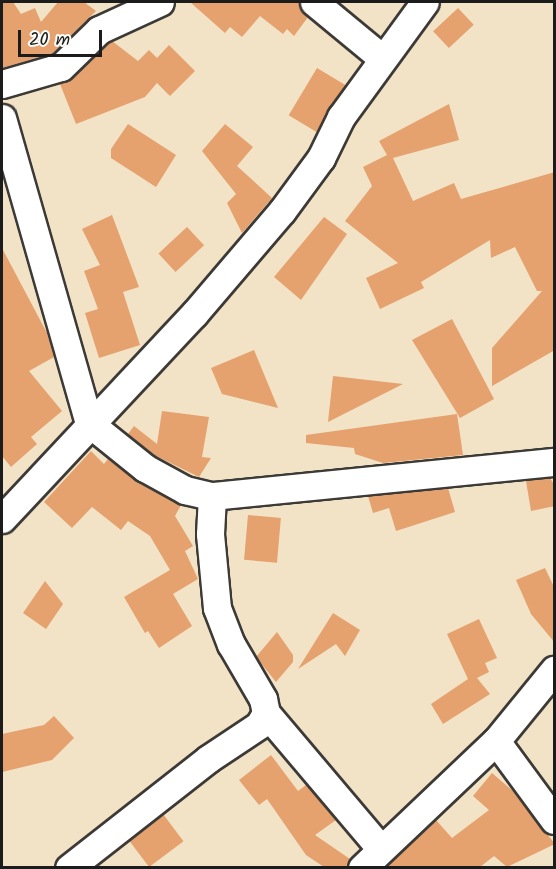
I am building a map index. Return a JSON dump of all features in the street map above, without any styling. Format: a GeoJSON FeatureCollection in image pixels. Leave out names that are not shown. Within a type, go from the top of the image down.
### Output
{"type":"FeatureCollection","features":[{"type":"Feature","properties":{"kind":"street"},"geometry":{"type":"LineString","coordinates":[[2,84],[61,67],[99,30],[160,2]]}},
{"type":"Feature","properties":{"kind":"street"},"geometry":{"type":"LineString","coordinates":[[314,2],[382,58]]}},
{"type":"Feature","properties":{"kind":"street"},"geometry":{"type":"LineString","coordinates":[[2,516],[194,314],[282,211],[321,158],[341,117],[425,2]]}},
{"type":"Feature","properties":{"kind":"street"},"geometry":{"type":"LineString","coordinates":[[2,117],[89,423],[145,468],[184,490],[212,496],[555,462]]}},
{"type":"Feature","properties":{"kind":"street"},"geometry":{"type":"LineString","coordinates":[[212,496],[210,534],[217,608],[266,713],[372,858],[496,741],[555,670]]}},
{"type":"Feature","properties":{"kind":"street"},"geometry":{"type":"LineString","coordinates":[[69,867],[208,759],[259,725],[266,713]]}},
{"type":"Feature","properties":{"kind":"street"},"geometry":{"type":"LineString","coordinates":[[496,741],[555,820]]}},
{"type":"Feature","properties":{"kind":"building"},"geometry":{"type":"Polygon","coordinates":[[[2,2],[13,2],[21,14],[35,8],[41,22],[58,2],[84,2],[96,11],[53,53],[2,68],[2,2]]]}},
{"type":"Feature","properties":{"kind":"building"},"geometry":{"type":"Polygon","coordinates":[[[190,2],[299,2],[308,17],[294,36],[287,29],[283,34],[260,16],[242,37],[230,27],[225,33],[190,2]]]}},
{"type":"Feature","properties":{"kind":"building"},"geometry":{"type":"Polygon","coordinates":[[[458,8],[474,25],[449,48],[433,31],[458,8]]]}},
{"type":"Feature","properties":{"kind":"building"},"geometry":{"type":"Polygon","coordinates":[[[112,41],[138,61],[149,50],[157,58],[169,45],[195,71],[170,96],[157,83],[145,97],[76,124],[60,84],[72,78],[112,41]]]}},
{"type":"Feature","properties":{"kind":"building"},"geometry":{"type":"Polygon","coordinates":[[[317,68],[345,85],[317,132],[289,115],[317,68]]]}},
{"type":"Feature","properties":{"kind":"building"},"geometry":{"type":"Polygon","coordinates":[[[449,104],[459,140],[393,158],[413,201],[454,183],[461,199],[555,172],[555,350],[492,386],[492,348],[542,291],[537,291],[515,247],[491,258],[490,240],[421,282],[424,288],[380,309],[366,278],[398,263],[345,221],[372,186],[363,167],[387,155],[379,141],[449,104]]]}},
{"type":"Feature","properties":{"kind":"building"},"geometry":{"type":"Polygon","coordinates":[[[128,124],[176,155],[156,187],[111,158],[111,149],[128,124]]]}},
{"type":"Feature","properties":{"kind":"building"},"geometry":{"type":"Polygon","coordinates":[[[225,124],[253,147],[237,166],[272,198],[242,233],[227,203],[236,194],[202,151],[225,124]]]}},
{"type":"Feature","properties":{"kind":"building"},"geometry":{"type":"Polygon","coordinates":[[[112,215],[139,287],[123,292],[140,345],[99,358],[85,313],[98,309],[84,271],[100,265],[82,229],[112,215]]]}},
{"type":"Feature","properties":{"kind":"building"},"geometry":{"type":"Polygon","coordinates":[[[324,217],[347,234],[301,300],[274,277],[324,217]]]}},
{"type":"Feature","properties":{"kind":"building"},"geometry":{"type":"Polygon","coordinates":[[[187,227],[204,245],[176,272],[158,254],[187,227]]]}},
{"type":"Feature","properties":{"kind":"building"},"geometry":{"type":"Polygon","coordinates":[[[2,248],[47,333],[54,357],[29,371],[62,411],[31,437],[37,444],[11,467],[2,456],[2,248]]]}},
{"type":"Feature","properties":{"kind":"building"},"geometry":{"type":"Polygon","coordinates":[[[452,319],[494,399],[460,418],[412,340],[452,319]]]}},
{"type":"Feature","properties":{"kind":"building"},"geometry":{"type":"Polygon","coordinates":[[[254,350],[278,408],[222,394],[211,368],[254,350]]]}},
{"type":"Feature","properties":{"kind":"building"},"geometry":{"type":"Polygon","coordinates":[[[333,376],[403,384],[328,422],[333,376]]]}},
{"type":"Feature","properties":{"kind":"building"},"geometry":{"type":"Polygon","coordinates":[[[162,411],[209,417],[202,457],[211,458],[199,477],[154,455],[128,434],[134,426],[157,444],[162,411]]]}},
{"type":"Feature","properties":{"kind":"building"},"geometry":{"type":"Polygon","coordinates":[[[457,414],[463,455],[383,463],[355,454],[354,448],[306,443],[306,435],[457,414]]]}},
{"type":"Feature","properties":{"kind":"building"},"geometry":{"type":"Polygon","coordinates":[[[91,451],[104,464],[108,459],[137,482],[181,505],[175,516],[193,546],[185,551],[198,579],[173,594],[192,626],[159,648],[148,631],[145,633],[124,597],[170,570],[150,536],[128,521],[121,530],[92,507],[72,528],[44,502],[91,451]]]}},
{"type":"Feature","properties":{"kind":"building"},"geometry":{"type":"Polygon","coordinates":[[[550,478],[555,486],[555,506],[531,511],[526,481],[550,478]]]}},
{"type":"Feature","properties":{"kind":"building"},"geometry":{"type":"Polygon","coordinates":[[[448,488],[455,512],[396,531],[389,508],[373,513],[368,496],[448,488]]]}},
{"type":"Feature","properties":{"kind":"building"},"geometry":{"type":"Polygon","coordinates":[[[248,515],[281,518],[277,563],[244,560],[248,515]]]}},
{"type":"Feature","properties":{"kind":"building"},"geometry":{"type":"Polygon","coordinates":[[[545,568],[555,589],[555,643],[531,614],[516,580],[545,568]]]}},
{"type":"Feature","properties":{"kind":"building"},"geometry":{"type":"Polygon","coordinates":[[[45,581],[63,604],[46,629],[23,613],[45,581]]]}},
{"type":"Feature","properties":{"kind":"building"},"geometry":{"type":"Polygon","coordinates":[[[333,613],[360,630],[345,656],[336,644],[298,669],[333,613]]]}},
{"type":"Feature","properties":{"kind":"building"},"geometry":{"type":"Polygon","coordinates":[[[479,619],[497,658],[485,663],[489,672],[477,678],[490,694],[443,724],[431,704],[468,679],[447,634],[479,619]]]}},
{"type":"Feature","properties":{"kind":"building"},"geometry":{"type":"Polygon","coordinates":[[[277,632],[293,655],[293,662],[276,682],[256,657],[277,632]]]}},
{"type":"Feature","properties":{"kind":"building"},"geometry":{"type":"Polygon","coordinates":[[[54,716],[74,738],[52,760],[2,772],[2,734],[44,725],[54,716]]]}},
{"type":"Feature","properties":{"kind":"building"},"geometry":{"type":"Polygon","coordinates":[[[271,755],[298,791],[306,785],[336,820],[315,835],[350,859],[347,867],[324,867],[306,855],[267,799],[259,805],[239,780],[271,755]]]}},
{"type":"Feature","properties":{"kind":"building"},"geometry":{"type":"Polygon","coordinates":[[[492,773],[513,791],[555,844],[507,867],[494,856],[480,867],[385,867],[436,820],[452,838],[489,810],[473,796],[492,773]]]}},
{"type":"Feature","properties":{"kind":"building"},"geometry":{"type":"Polygon","coordinates":[[[163,814],[183,841],[149,867],[129,840],[163,814]]]}}]}
